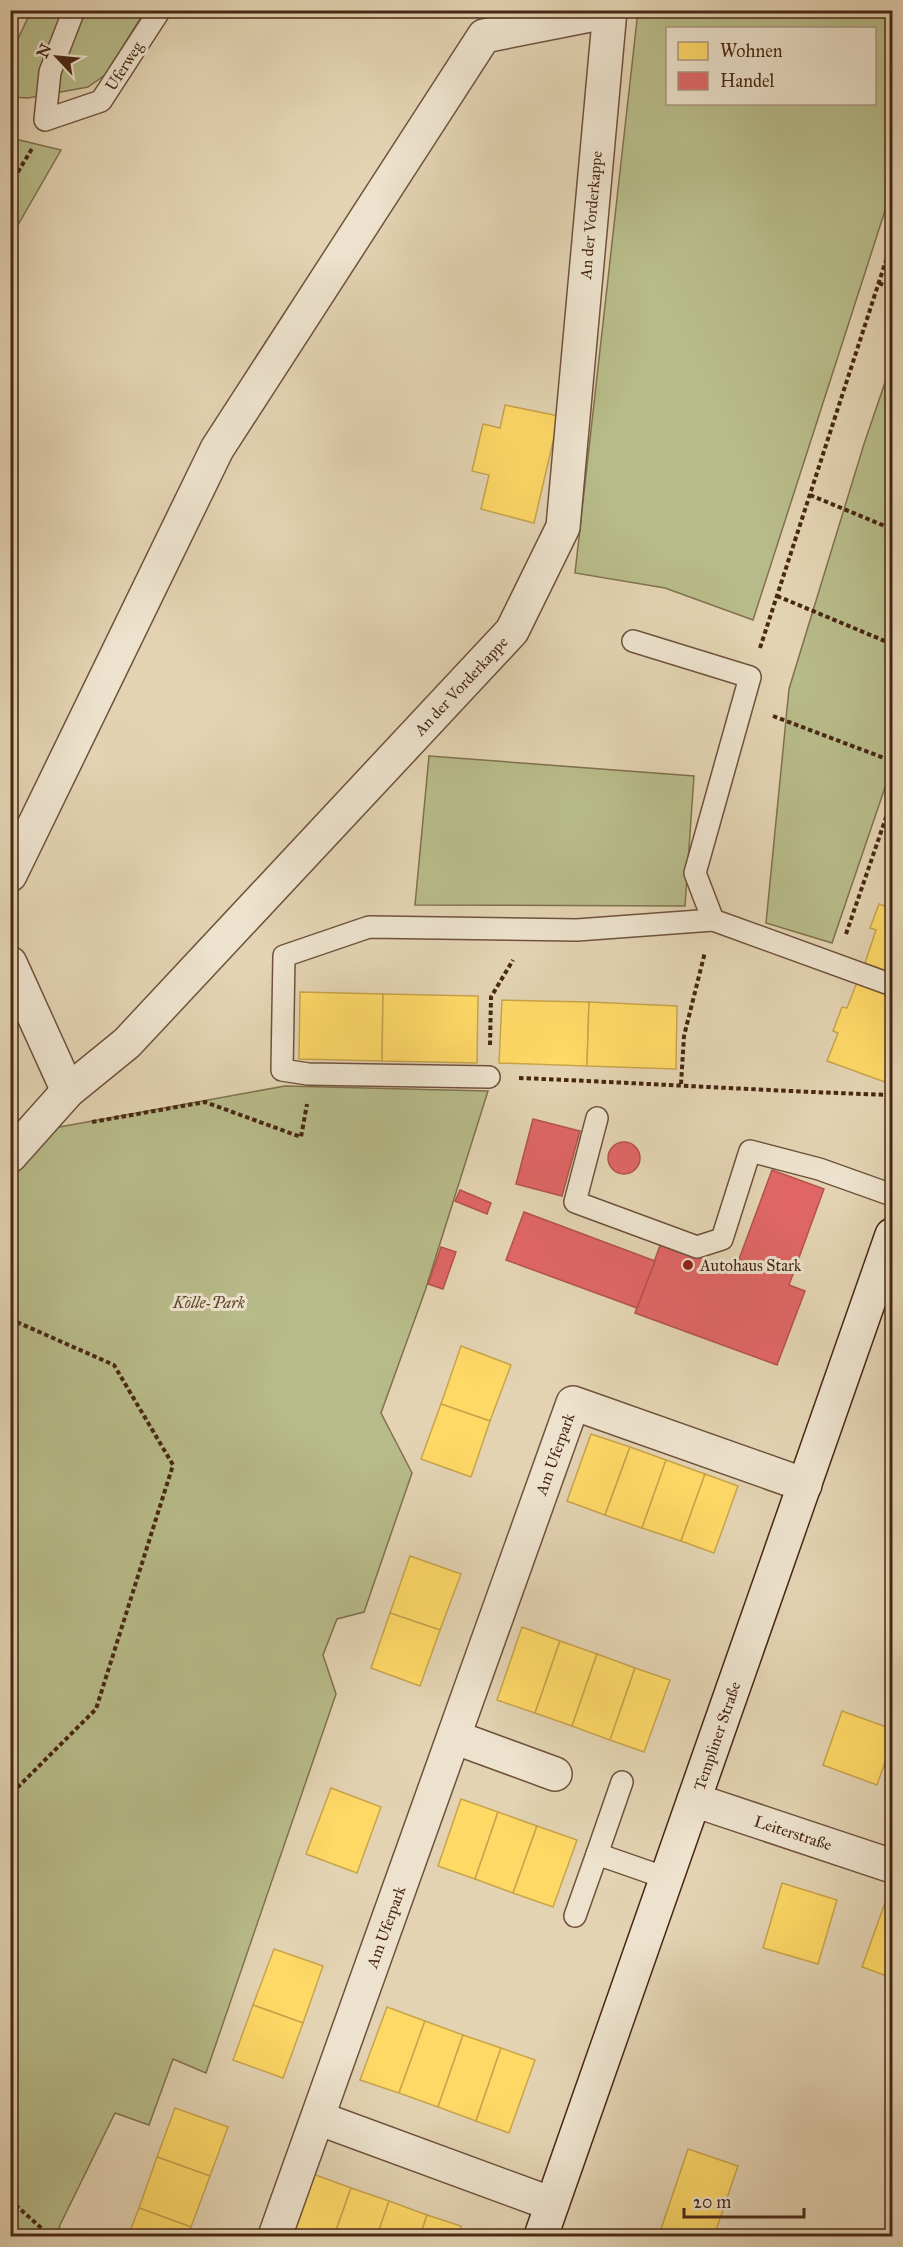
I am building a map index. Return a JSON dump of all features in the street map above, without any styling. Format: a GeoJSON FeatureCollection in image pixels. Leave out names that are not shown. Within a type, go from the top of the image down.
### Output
{"type":"FeatureCollection","features":[{"type":"Feature","properties":{"kind":"street","name":"An der Vorderkappe"},"geometry":{"type":"LineString","coordinates":[[10,875],[217,449],[484,36],[610,10],[563,527],[512,631],[127,1043],[68,1091],[10,1156]]}},
{"type":"Feature","properties":{"kind":"street"},"geometry":{"type":"LineString","coordinates":[[10,963],[68,1091]]}},
{"type":"Feature","properties":{"kind":"street","name":"Templiner Straße"},"geometry":{"type":"LineString","coordinates":[[541,2236],[892,1235]]}},
{"type":"Feature","properties":{"kind":"street","name":"Am Uferpark"},"geometry":{"type":"LineString","coordinates":[[275,2236],[573,1402],[805,1485]]}},
{"type":"Feature","properties":{"kind":"street"},"geometry":{"type":"LineString","coordinates":[[454,1737],[555,1774]]}},
{"type":"Feature","properties":{"kind":"street","name":"Leiterstraße"},"geometry":{"type":"LineString","coordinates":[[694,1800],[892,1866]]}},
{"type":"Feature","properties":{"kind":"street"},"geometry":{"type":"LineString","coordinates":[[318,2118],[552,2204]]}},
{"type":"Feature","properties":{"kind":"lane"},"geometry":{"type":"LineString","coordinates":[[45,120],[50,72],[74,10]]}},
{"type":"Feature","properties":{"kind":"lane","name":"Uferweg"},"geometry":{"type":"LineString","coordinates":[[45,120],[101,102],[160,10]]}},
{"type":"Feature","properties":{"kind":"lane"},"geometry":{"type":"LineString","coordinates":[[633,641],[750,677],[695,873],[713,920]]}},
{"type":"Feature","properties":{"kind":"lane"},"geometry":{"type":"LineString","coordinates":[[489,1077],[308,1074],[282,1070],[284,956],[369,927],[578,930],[713,920],[892,985]]}},
{"type":"Feature","properties":{"kind":"lane"},"geometry":{"type":"LineString","coordinates":[[597,1118],[575,1202],[697,1246],[722,1239],[750,1151],[819,1169],[892,1195]]}},
{"type":"Feature","properties":{"kind":"lane"},"geometry":{"type":"LineString","coordinates":[[576,1916],[622,1782]]}},
{"type":"Feature","properties":{"kind":"lane"},"geometry":{"type":"LineString","coordinates":[[597,1854],[666,1878]]}},
{"type":"Feature","properties":{"kind":"path"},"geometry":{"type":"LineString","coordinates":[[10,185],[28,157],[45,120]]}},
{"type":"Feature","properties":{"kind":"path"},"geometry":{"type":"LineString","coordinates":[[750,677],[892,242]]}},
{"type":"Feature","properties":{"kind":"path"},"geometry":{"type":"LineString","coordinates":[[879,283],[892,289]]}},
{"type":"Feature","properties":{"kind":"path"},"geometry":{"type":"LineString","coordinates":[[810,495],[892,529]]}},
{"type":"Feature","properties":{"kind":"path"},"geometry":{"type":"LineString","coordinates":[[776,596],[892,644]]}},
{"type":"Feature","properties":{"kind":"path"},"geometry":{"type":"LineString","coordinates":[[742,705],[892,761]]}},
{"type":"Feature","properties":{"kind":"path"},"geometry":{"type":"LineString","coordinates":[[836,964],[892,800]]}},
{"type":"Feature","properties":{"kind":"path"},"geometry":{"type":"LineString","coordinates":[[681,1084],[684,1036],[713,920]]}},
{"type":"Feature","properties":{"kind":"path"},"geometry":{"type":"LineString","coordinates":[[531,930],[491,997],[489,1077],[681,1084],[736,1090],[892,1095]]}},
{"type":"Feature","properties":{"kind":"path"},"geometry":{"type":"LineString","coordinates":[[90,1122],[205,1102],[302,1137],[307,1106]]}},
{"type":"Feature","properties":{"kind":"path"},"geometry":{"type":"LineString","coordinates":[[10,1319],[114,1365],[172,1465],[96,1709],[10,1797]]}},
{"type":"Feature","properties":{"kind":"path"},"geometry":{"type":"LineString","coordinates":[[10,1777],[15,1790]]}},
{"type":"Feature","properties":{"kind":"path"},"geometry":{"type":"LineString","coordinates":[[10,2200],[50,2236]]}},
{"type":"Feature","properties":{"kind":"green space"},"geometry":{"type":"Polygon","coordinates":[[[31,11],[145,11],[105,75],[88,87],[28,98],[11,97],[11,54],[31,11]]]}},
{"type":"Feature","properties":{"kind":"green space"},"geometry":{"type":"Polygon","coordinates":[[[638,11],[892,11],[892,189],[753,620],[665,588],[575,573],[638,11]]]}},
{"type":"Feature","properties":{"kind":"green space"},"geometry":{"type":"Polygon","coordinates":[[[10,138],[61,150],[11,237],[10,138]]]}},
{"type":"Feature","properties":{"kind":"green space"},"geometry":{"type":"Polygon","coordinates":[[[892,362],[892,767],[832,943],[766,923],[789,689],[864,444],[892,362]]]}},
{"type":"Feature","properties":{"kind":"green space"},"geometry":{"type":"Polygon","coordinates":[[[429,756],[694,776],[685,906],[415,905],[429,756]]]}},
{"type":"Feature","properties":{"kind":"green space","name":"Kölle-Park"},"geometry":{"type":"Polygon","coordinates":[[[285,1086],[488,1091],[425,1291],[381,1413],[412,1473],[364,1612],[337,1619],[323,1655],[336,1694],[206,2073],[173,2059],[149,2125],[115,2113],[60,2225],[57,2236],[11,2236],[11,1156],[32,1132],[285,1086]]]}},
{"type":"Feature","properties":{"kind":"building: Wohnen"},"geometry":{"type":"Polygon","coordinates":[[[505,405],[559,416],[534,523],[481,509],[489,475],[472,471],[483,424],[500,428],[505,405]]]}},
{"type":"Feature","properties":{"kind":"building: Wohnen"},"geometry":{"type":"Polygon","coordinates":[[[892,883],[892,973],[865,963],[876,930],[870,928],[879,904],[884,906],[892,883]]]}},
{"type":"Feature","properties":{"kind":"building: Wohnen"},"geometry":{"type":"Polygon","coordinates":[[[859,977],[892,989],[892,1061],[885,1082],[827,1061],[838,1033],[833,1031],[842,1007],[847,1008],[859,977]]]}},
{"type":"Feature","properties":{"kind":"building: Wohnen"},"geometry":{"type":"Polygon","coordinates":[[[300,992],[383,994],[382,1061],[299,1059],[300,992]]]}},
{"type":"Feature","properties":{"kind":"building: Wohnen"},"geometry":{"type":"Polygon","coordinates":[[[383,994],[478,996],[477,1063],[382,1061],[383,994]]]}},
{"type":"Feature","properties":{"kind":"building: Wohnen"},"geometry":{"type":"Polygon","coordinates":[[[502,1000],[589,1002],[587,1066],[499,1063],[502,1000]]]}},
{"type":"Feature","properties":{"kind":"building: Wohnen"},"geometry":{"type":"Polygon","coordinates":[[[589,1002],[677,1006],[676,1069],[587,1066],[589,1002]]]}},
{"type":"Feature","properties":{"kind":"building: Wohnen"},"geometry":{"type":"Polygon","coordinates":[[[461,1346],[511,1365],[490,1421],[441,1404],[461,1346]]]}},
{"type":"Feature","properties":{"kind":"building: Wohnen"},"geometry":{"type":"Polygon","coordinates":[[[441,1404],[490,1421],[471,1477],[421,1459],[441,1404]]]}},
{"type":"Feature","properties":{"kind":"building: Wohnen"},"geometry":{"type":"Polygon","coordinates":[[[591,1434],[630,1447],[605,1515],[567,1501],[591,1434]]]}},
{"type":"Feature","properties":{"kind":"building: Wohnen"},"geometry":{"type":"Polygon","coordinates":[[[630,1447],[666,1460],[642,1528],[605,1515],[630,1447]]]}},
{"type":"Feature","properties":{"kind":"building: Wohnen"},"geometry":{"type":"Polygon","coordinates":[[[666,1460],[705,1474],[681,1541],[642,1528],[666,1460]]]}},
{"type":"Feature","properties":{"kind":"building: Wohnen"},"geometry":{"type":"Polygon","coordinates":[[[705,1474],[738,1486],[714,1553],[681,1541],[705,1474]]]}},
{"type":"Feature","properties":{"kind":"building: Wohnen"},"geometry":{"type":"Polygon","coordinates":[[[410,1556],[461,1574],[440,1630],[390,1613],[410,1556]]]}},
{"type":"Feature","properties":{"kind":"building: Wohnen"},"geometry":{"type":"Polygon","coordinates":[[[390,1613],[440,1630],[420,1686],[371,1668],[390,1613]]]}},
{"type":"Feature","properties":{"kind":"building: Wohnen"},"geometry":{"type":"Polygon","coordinates":[[[522,1627],[560,1641],[535,1713],[497,1700],[522,1627]]]}},
{"type":"Feature","properties":{"kind":"building: Wohnen"},"geometry":{"type":"Polygon","coordinates":[[[560,1641],[597,1654],[572,1726],[535,1713],[560,1641]]]}},
{"type":"Feature","properties":{"kind":"building: Wohnen"},"geometry":{"type":"Polygon","coordinates":[[[597,1654],[635,1668],[610,1740],[572,1726],[597,1654]]]}},
{"type":"Feature","properties":{"kind":"building: Wohnen"},"geometry":{"type":"Polygon","coordinates":[[[635,1668],[670,1680],[644,1752],[610,1740],[635,1668]]]}},
{"type":"Feature","properties":{"kind":"building: Wohnen"},"geometry":{"type":"Polygon","coordinates":[[[842,1711],[892,1729],[892,1742],[877,1785],[823,1765],[842,1711]]]}},
{"type":"Feature","properties":{"kind":"building: Wohnen"},"geometry":{"type":"Polygon","coordinates":[[[331,1788],[381,1807],[357,1873],[306,1854],[331,1788]]]}},
{"type":"Feature","properties":{"kind":"building: Wohnen"},"geometry":{"type":"Polygon","coordinates":[[[461,1799],[498,1812],[475,1879],[438,1866],[461,1799]]]}},
{"type":"Feature","properties":{"kind":"building: Wohnen"},"geometry":{"type":"Polygon","coordinates":[[[498,1812],[537,1826],[513,1893],[475,1879],[498,1812]]]}},
{"type":"Feature","properties":{"kind":"building: Wohnen"},"geometry":{"type":"Polygon","coordinates":[[[537,1826],[577,1840],[553,1907],[513,1893],[537,1826]]]}},
{"type":"Feature","properties":{"kind":"building: Wohnen"},"geometry":{"type":"Polygon","coordinates":[[[782,1883],[837,1900],[818,1964],[763,1948],[782,1883]]]}},
{"type":"Feature","properties":{"kind":"building: Wohnen"},"geometry":{"type":"Polygon","coordinates":[[[886,1900],[892,1902],[892,1978],[862,1967],[886,1900]]]}},
{"type":"Feature","properties":{"kind":"building: Wohnen"},"geometry":{"type":"Polygon","coordinates":[[[274,1949],[323,1966],[303,2023],[253,2005],[274,1949]]]}},
{"type":"Feature","properties":{"kind":"building: Wohnen"},"geometry":{"type":"Polygon","coordinates":[[[253,2005],[303,2023],[283,2078],[233,2060],[253,2005]]]}},
{"type":"Feature","properties":{"kind":"building: Wohnen"},"geometry":{"type":"Polygon","coordinates":[[[387,2007],[425,2021],[399,2093],[360,2080],[387,2007]]]}},
{"type":"Feature","properties":{"kind":"building: Wohnen"},"geometry":{"type":"Polygon","coordinates":[[[425,2021],[463,2035],[438,2107],[399,2093],[425,2021]]]}},
{"type":"Feature","properties":{"kind":"building: Wohnen"},"geometry":{"type":"Polygon","coordinates":[[[463,2035],[501,2048],[476,2121],[438,2107],[463,2035]]]}},
{"type":"Feature","properties":{"kind":"building: Wohnen"},"geometry":{"type":"Polygon","coordinates":[[[501,2048],[535,2060],[509,2133],[476,2121],[501,2048]]]}},
{"type":"Feature","properties":{"kind":"building: Wohnen"},"geometry":{"type":"Polygon","coordinates":[[[175,2108],[228,2127],[210,2176],[157,2157],[175,2108]]]}},
{"type":"Feature","properties":{"kind":"building: Wohnen"},"geometry":{"type":"Polygon","coordinates":[[[688,2149],[738,2166],[714,2236],[659,2235],[688,2149]]]}},
{"type":"Feature","properties":{"kind":"building: Wohnen"},"geometry":{"type":"Polygon","coordinates":[[[157,2157],[210,2176],[191,2227],[139,2208],[157,2157]]]}},
{"type":"Feature","properties":{"kind":"building: Wohnen"},"geometry":{"type":"Polygon","coordinates":[[[313,2174],[351,2188],[334,2236],[291,2236],[313,2174]]]}},
{"type":"Feature","properties":{"kind":"building: Wohnen"},"geometry":{"type":"Polygon","coordinates":[[[351,2188],[389,2201],[377,2236],[334,2236],[351,2188]]]}},
{"type":"Feature","properties":{"kind":"building: Wohnen"},"geometry":{"type":"Polygon","coordinates":[[[389,2201],[427,2215],[420,2236],[377,2236],[389,2201]]]}},
{"type":"Feature","properties":{"kind":"building: Wohnen"},"geometry":{"type":"Polygon","coordinates":[[[139,2208],[191,2227],[188,2236],[128,2236],[139,2208]]]}},
{"type":"Feature","properties":{"kind":"building: Wohnen"},"geometry":{"type":"Polygon","coordinates":[[[427,2215],[461,2226],[458,2236],[420,2236],[427,2215]]]}},
{"type":"Feature","properties":{"kind":"building: Handel"},"geometry":{"type":"Polygon","coordinates":[[[533,1119],[580,1131],[562,1196],[516,1184],[533,1119]]]}},
{"type":"Feature","properties":{"kind":"building: Handel"},"geometry":{"type":"Polygon","coordinates":[[[624,1142],[635,1147],[640,1158],[635,1169],[624,1174],[613,1169],[608,1158],[613,1147],[624,1142]]]}},
{"type":"Feature","properties":{"kind":"building: Handel","name":"Autohaus Stark"},"geometry":{"type":"Polygon","coordinates":[[[772,1170],[824,1189],[789,1285],[805,1291],[777,1365],[635,1313],[661,1243],[735,1270],[772,1170]]]}},
{"type":"Feature","properties":{"kind":"building: Handel"},"geometry":{"type":"Polygon","coordinates":[[[460,1190],[491,1203],[487,1214],[455,1201],[460,1190]]]}},
{"type":"Feature","properties":{"kind":"building: Handel"},"geometry":{"type":"Polygon","coordinates":[[[524,1212],[655,1261],[637,1308],[506,1260],[524,1212]]]}},
{"type":"Feature","properties":{"kind":"building: Handel"},"geometry":{"type":"Polygon","coordinates":[[[441,1247],[456,1252],[443,1289],[428,1284],[441,1247]]]}},
{"type":"Feature","properties":{"kind":"place","name":"Autohaus Stark"},"geometry":{"type":"Point","coordinates":[688,1265]}}]}
